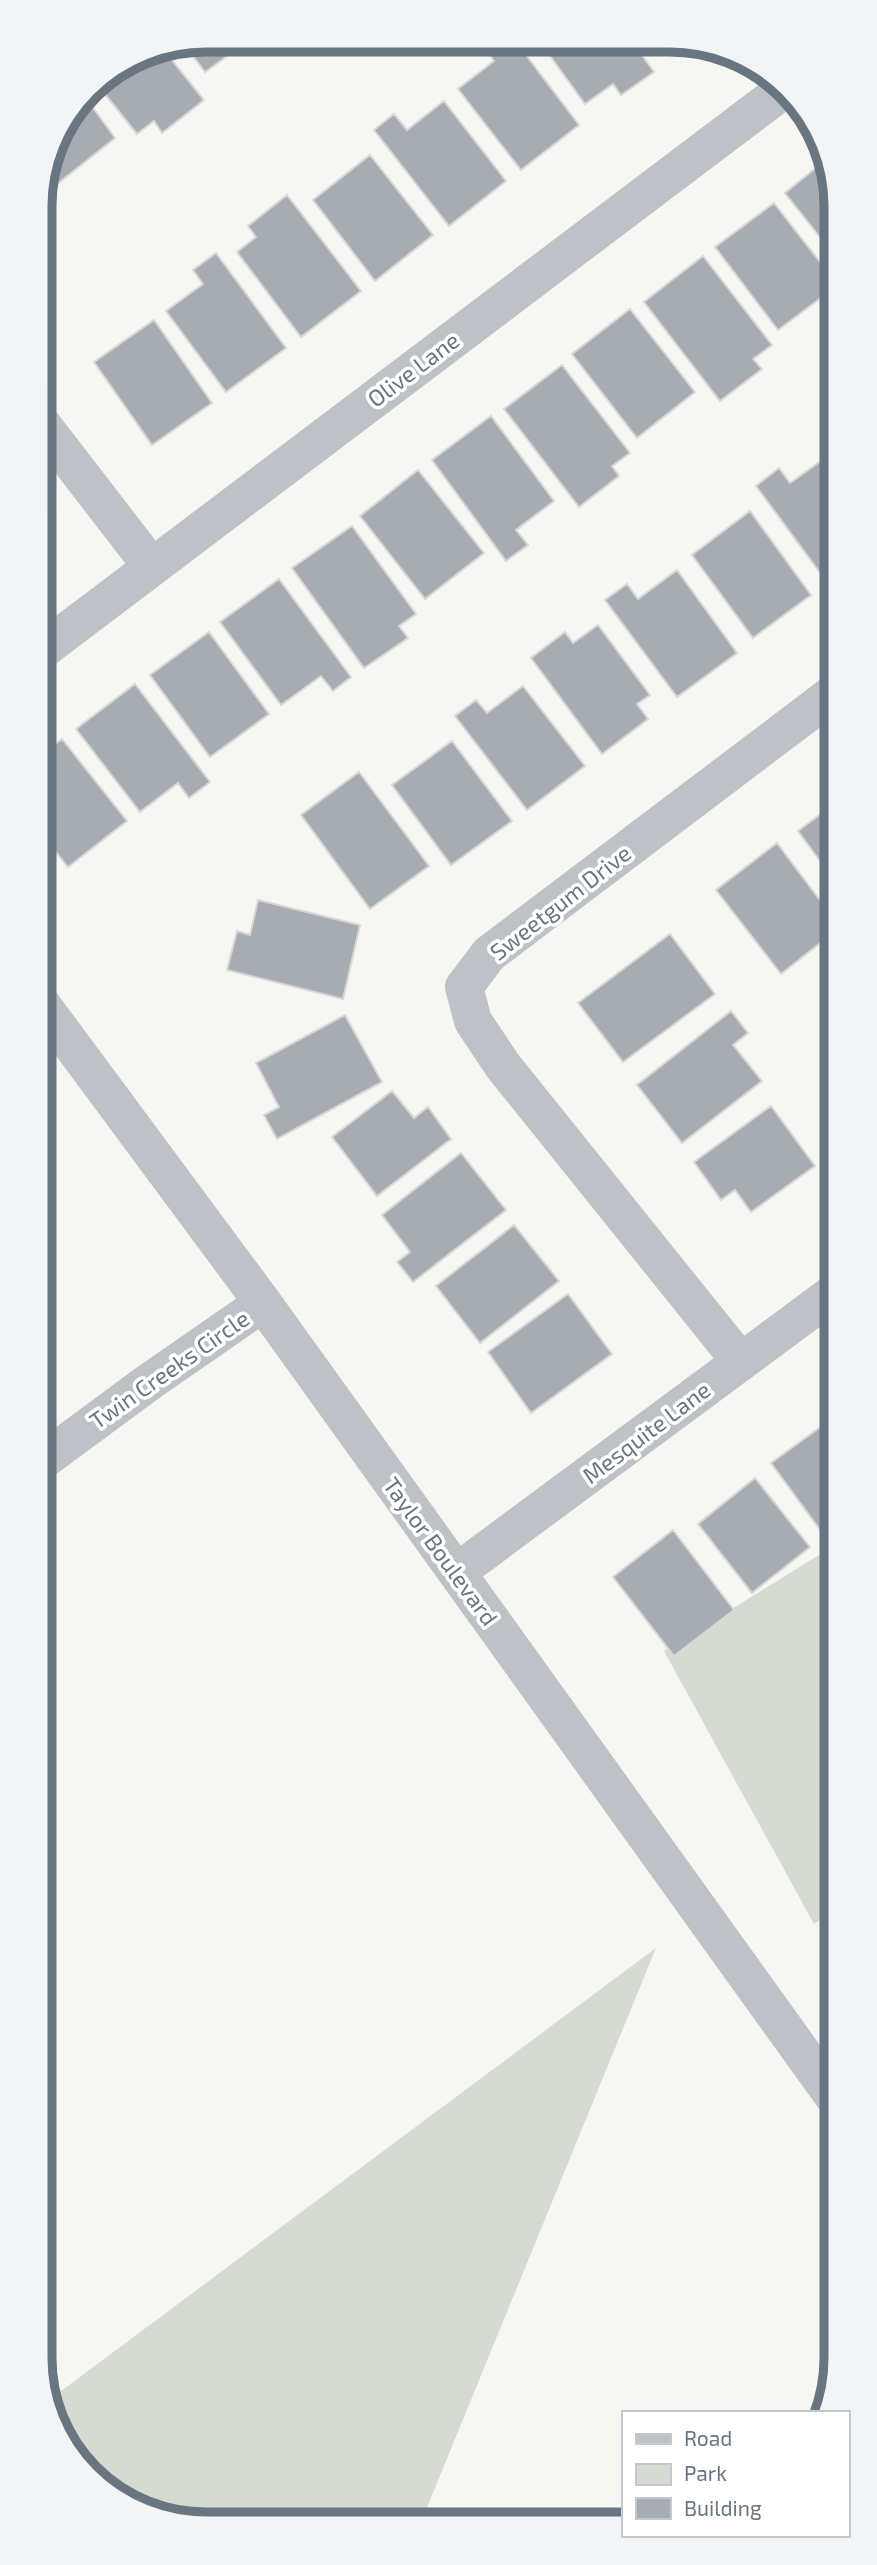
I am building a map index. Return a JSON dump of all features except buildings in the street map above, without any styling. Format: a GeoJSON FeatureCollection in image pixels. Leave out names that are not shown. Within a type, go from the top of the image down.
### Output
{"type":"FeatureCollection","features":[{"type":"Feature","properties":{"kind":"street","name":"Olive Lane"},"geometry":{"type":"LineString","coordinates":[[53,642],[776,95]]}},
{"type":"Feature","properties":{"kind":"street"},"geometry":{"type":"LineString","coordinates":[[53,438],[152,567]]}},
{"type":"Feature","properties":{"kind":"street","name":"Sweetgum Drive"},"geometry":{"type":"LineString","coordinates":[[741,1362],[503,1066],[473,1021],[464,988],[489,954],[824,701]]}},
{"type":"Feature","properties":{"kind":"street","name":"Taylor Boulevard"},"geometry":{"type":"LineString","coordinates":[[53,1019],[263,1303],[824,2083]]}},
{"type":"Feature","properties":{"kind":"street","name":"Mesquite Lane"},"geometry":{"type":"LineString","coordinates":[[457,1572],[824,1300]]}},
{"type":"Feature","properties":{"kind":"street","name":"Twin Creeks Circle"},"geometry":{"type":"LineString","coordinates":[[52,1453],[263,1303]]}},
{"type":"Feature","properties":{"kind":"green space"},"geometry":{"type":"Polygon","coordinates":[[[824,1552],[824,1917],[814,1924],[664,1651],[824,1552]]]}},
{"type":"Feature","properties":{"kind":"green space"},"geometry":{"type":"Polygon","coordinates":[[[656,1948],[425,2512],[207,2512],[177,2510],[157,2504],[139,2497],[113,2481],[84,2452],[64,2417],[57,2394],[656,1948]]]}}]}
